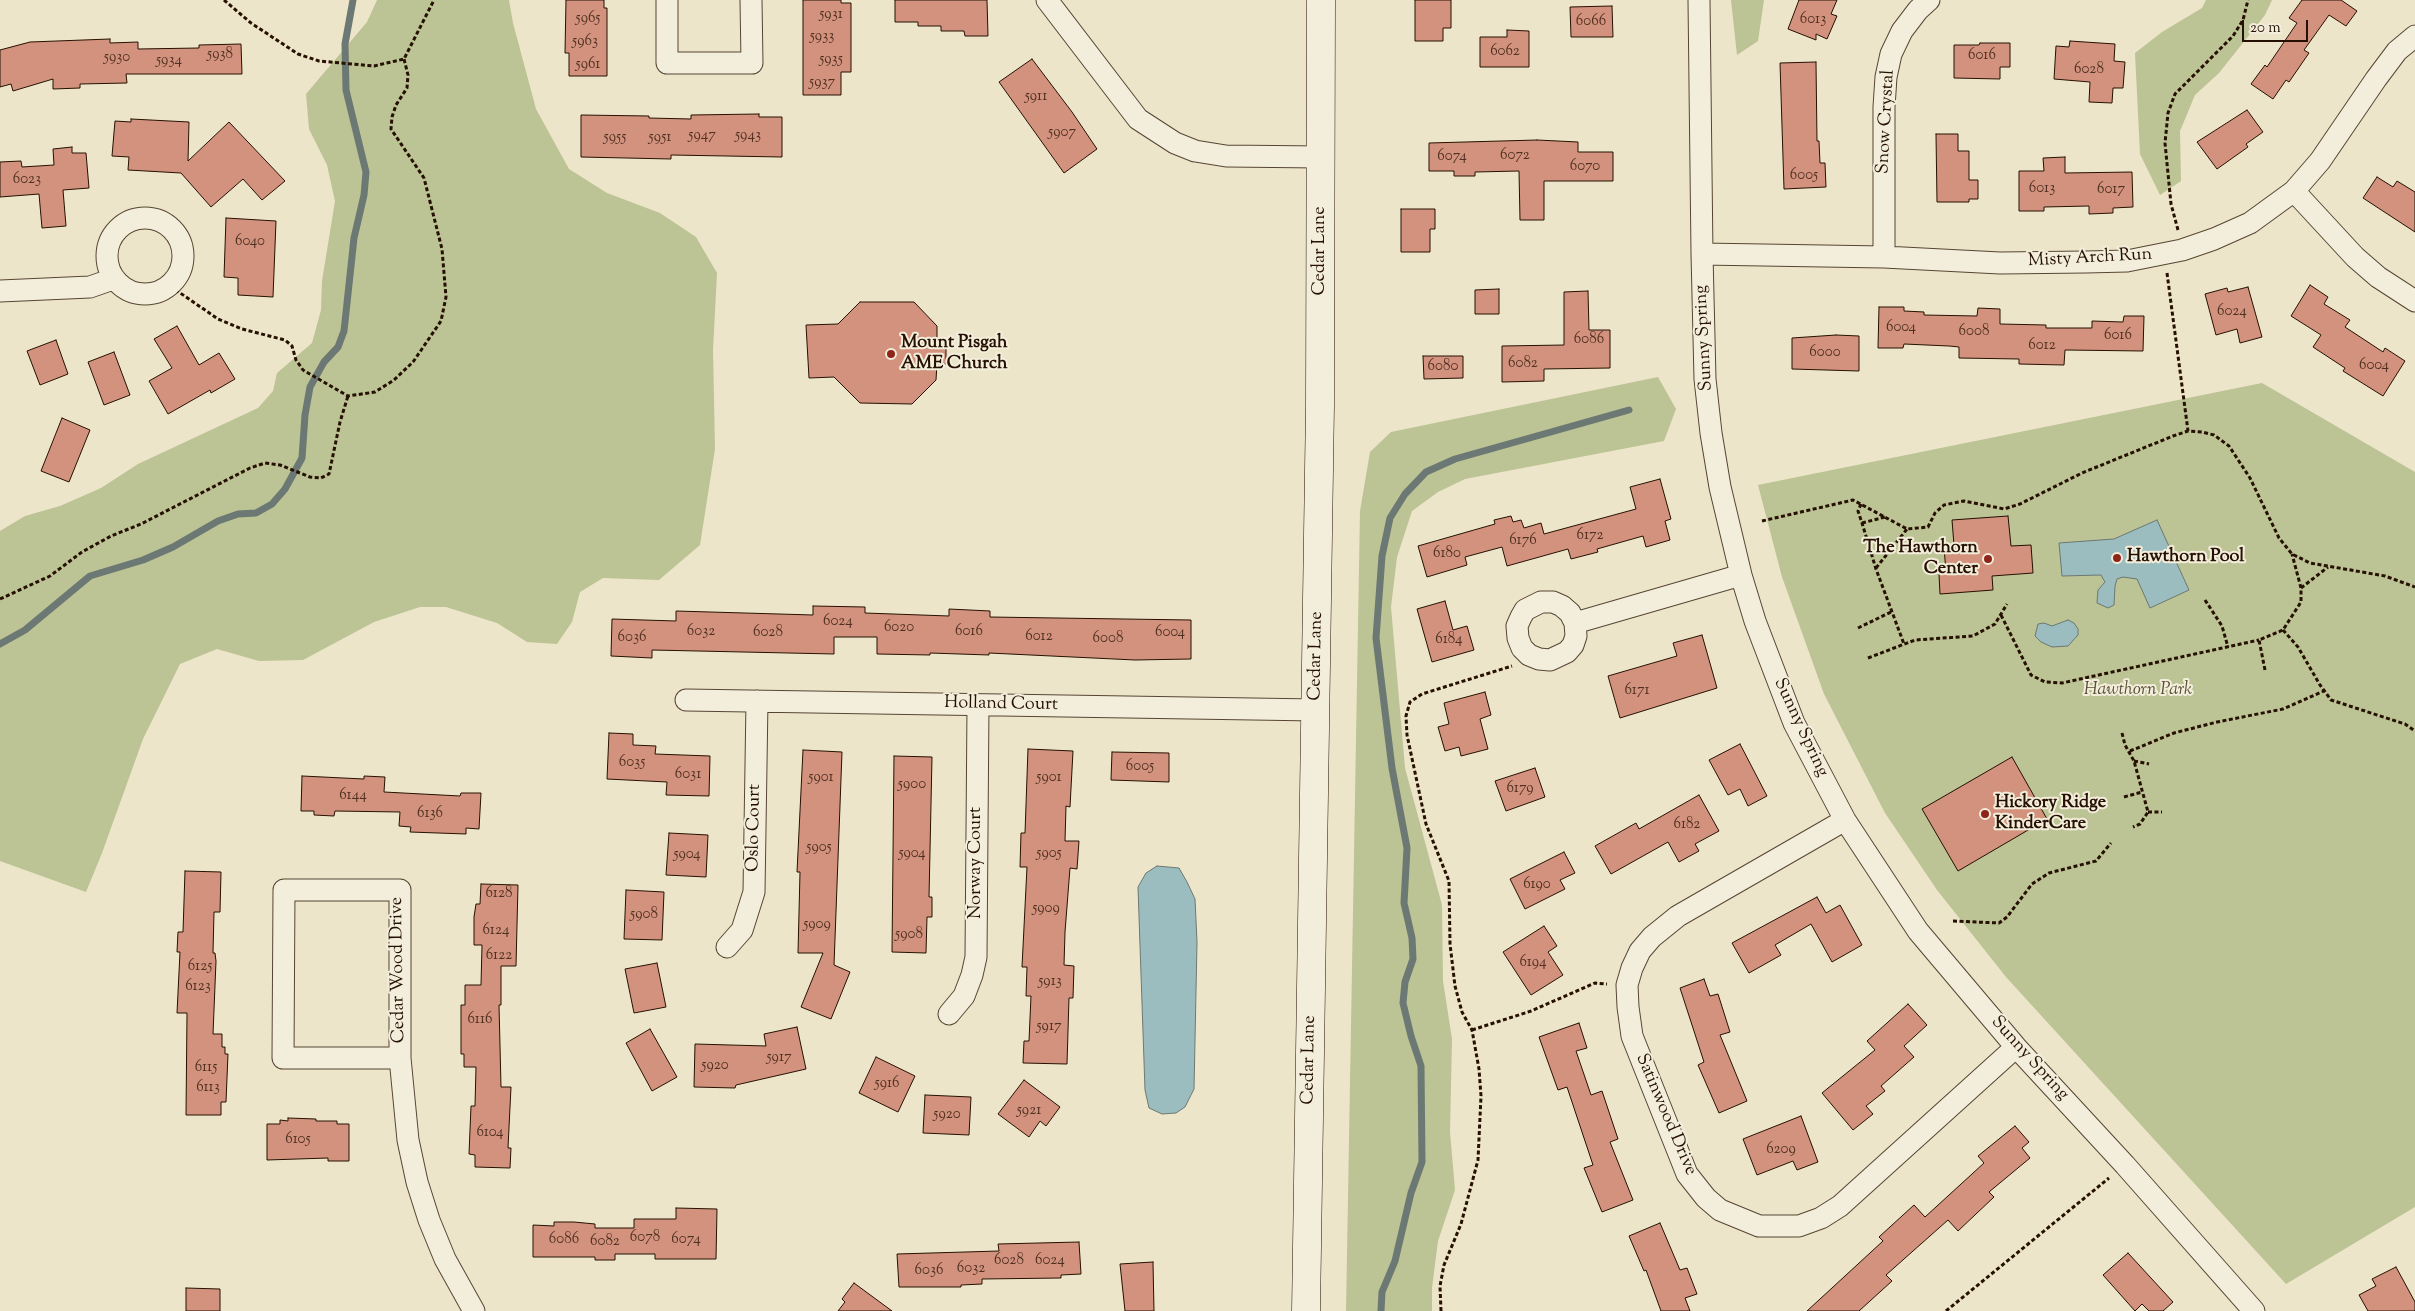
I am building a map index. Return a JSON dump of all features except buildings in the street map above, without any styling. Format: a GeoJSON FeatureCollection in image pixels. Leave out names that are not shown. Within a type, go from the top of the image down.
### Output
{"type":"FeatureCollection","features":[{"type":"Feature","properties":{"kind":"main road","name":"Cedar Lane"},"geometry":{"type":"LineString","coordinates":[[1306,1311],[1316,710],[1321,0]]}},
{"type":"Feature","properties":{"kind":"street"},"geometry":{"type":"LineString","coordinates":[[667,0],[667,63],[752,63],[751,0]]}},
{"type":"Feature","properties":{"kind":"street"},"geometry":{"type":"LineString","coordinates":[[1047,0],[1133,114],[1152,129],[1175,143],[1195,151],[1226,156],[1321,157]]}},
{"type":"Feature","properties":{"kind":"street","name":"Sunny Spring"},"geometry":{"type":"LineString","coordinates":[[1699,0],[1705,380],[1711,433],[1720,487],[1754,621],[1794,723],[1845,820],[1918,931],[2016,1047],[2125,1164],[2253,1311]]}},
{"type":"Feature","properties":{"kind":"street","name":"Snow Crystal"},"geometry":{"type":"LineString","coordinates":[[1884,257],[1884,107],[1886,76],[1891,54],[1902,31],[1918,10],[1929,0]]}},
{"type":"Feature","properties":{"kind":"street","name":"Misty Arch Run"},"geometry":{"type":"LineString","coordinates":[[1702,254],[1884,257],[2000,263],[2051,263],[2127,261],[2162,256],[2182,250],[2214,239],[2250,223],[2294,192],[2320,161],[2397,51],[2415,36]]}},
{"type":"Feature","properties":{"kind":"street"},"geometry":{"type":"LineString","coordinates":[[2294,192],[2355,257],[2378,277],[2415,301]]}},
{"type":"Feature","properties":{"kind":"street"},"geometry":{"type":"LineString","coordinates":[[144,218],[159,220],[169,226],[179,237],[183,249],[183,262],[180,274],[170,286],[158,293],[144,295],[129,292],[113,279],[108,268],[106,256],[108,244],[114,232],[126,222],[144,218]]}},
{"type":"Feature","properties":{"kind":"street"},"geometry":{"type":"LineString","coordinates":[[0,291],[90,287],[113,279]]}},
{"type":"Feature","properties":{"kind":"street"},"geometry":{"type":"LineString","coordinates":[[1575,623],[1741,575]]}},
{"type":"Feature","properties":{"kind":"street"},"geometry":{"type":"LineString","coordinates":[[1553,602],[1562,606],[1570,613],[1575,623],[1576,636],[1567,652],[1550,660],[1538,659],[1529,655],[1522,648],[1518,638],[1517,626],[1525,610],[1534,604],[1553,602]]}},
{"type":"Feature","properties":{"kind":"street","name":"Holland Court"},"geometry":{"type":"LineString","coordinates":[[686,700],[1316,710]]}},
{"type":"Feature","properties":{"kind":"street","name":"Oslo Court"},"geometry":{"type":"LineString","coordinates":[[728,947],[742,930],[754,892],[757,701]]}},
{"type":"Feature","properties":{"kind":"street","name":"Norway Court"},"geometry":{"type":"LineString","coordinates":[[949,1014],[964,996],[972,976],[976,957],[978,705]]}},
{"type":"Feature","properties":{"kind":"street","name":"Satinwood Drive"},"geometry":{"type":"LineString","coordinates":[[1845,820],[1678,916],[1652,937],[1640,951],[1628,985],[1628,1006],[1632,1036],[1687,1174],[1706,1198],[1720,1210],[1759,1226],[1799,1226],[1821,1218],[1840,1206],[2016,1047]]}},
{"type":"Feature","properties":{"kind":"street","name":"Cedar Wood Drive"},"geometry":{"type":"LineString","coordinates":[[400,1058],[283,1058],[284,890],[400,890],[400,1058],[408,1140],[417,1182],[429,1220],[445,1259],[474,1311]]}},
{"type":"Feature","properties":{"kind":"path"},"geometry":{"type":"LineString","coordinates":[[224,0],[251,23],[298,54],[318,61],[374,66],[404,59]]}},
{"type":"Feature","properties":{"kind":"path"},"geometry":{"type":"LineString","coordinates":[[170,286],[218,319],[242,329],[285,340],[292,346],[296,360],[303,370],[348,396],[375,392],[394,380],[413,362],[441,321],[446,297],[442,249],[424,178],[391,129],[394,111],[407,88],[408,75],[404,59],[434,0]]}},
{"type":"Feature","properties":{"kind":"path"},"geometry":{"type":"LineString","coordinates":[[2182,250],[2171,204],[2165,143],[2168,113],[2175,94],[2233,36],[2243,20],[2248,0]]}},
{"type":"Feature","properties":{"kind":"path"},"geometry":{"type":"LineString","coordinates":[[2162,256],[2167,276],[2188,431]]}},
{"type":"Feature","properties":{"kind":"path"},"geometry":{"type":"LineString","coordinates":[[0,599],[50,576],[82,552],[111,536],[141,524],[250,468],[266,463],[280,465],[310,477],[321,478],[329,474],[340,422],[348,396]]}},
{"type":"Feature","properties":{"kind":"path"},"geometry":{"type":"LineString","coordinates":[[1762,521],[1853,500],[1907,529],[1928,527],[1935,513],[1944,505],[1964,501],[2004,509],[2020,504],[2090,470],[2188,431],[2214,435],[2229,446],[2250,478],[2279,538],[2292,554],[2302,588],[2300,602],[2283,630],[2259,640],[2062,683],[2045,682],[2031,675],[2001,615]]}},
{"type":"Feature","properties":{"kind":"path"},"geometry":{"type":"LineString","coordinates":[[1862,504],[1858,511],[1876,569],[1904,644]]}},
{"type":"Feature","properties":{"kind":"path"},"geometry":{"type":"LineString","coordinates":[[1862,523],[1885,518]]}},
{"type":"Feature","properties":{"kind":"path"},"geometry":{"type":"LineString","coordinates":[[1876,569],[1907,529]]}},
{"type":"Feature","properties":{"kind":"path"},"geometry":{"type":"LineString","coordinates":[[2292,554],[2310,563],[2385,576],[2415,587]]}},
{"type":"Feature","properties":{"kind":"path"},"geometry":{"type":"LineString","coordinates":[[2302,588],[2328,567]]}},
{"type":"Feature","properties":{"kind":"path"},"geometry":{"type":"LineString","coordinates":[[2205,600],[2222,626],[2228,647]]}},
{"type":"Feature","properties":{"kind":"path"},"geometry":{"type":"LineString","coordinates":[[1868,658],[1904,644],[1938,637],[1957,638],[1973,636],[1995,624],[2007,604]]}},
{"type":"Feature","properties":{"kind":"path"},"geometry":{"type":"LineString","coordinates":[[1858,628],[1891,612]]}},
{"type":"Feature","properties":{"kind":"path"},"geometry":{"type":"LineString","coordinates":[[2283,630],[2298,647],[2331,700],[2405,724],[2415,731]]}},
{"type":"Feature","properties":{"kind":"path"},"geometry":{"type":"LineString","coordinates":[[2259,640],[2265,670]]}},
{"type":"Feature","properties":{"kind":"path"},"geometry":{"type":"LineString","coordinates":[[1442,1311],[1440,1286],[1444,1265],[1461,1224],[1478,1160],[1481,1096],[1479,1069],[1472,1030],[1462,1012],[1455,986],[1450,944],[1449,881],[1426,824],[1407,735],[1406,716],[1410,702],[1422,694],[1511,667],[1529,655]]}},
{"type":"Feature","properties":{"kind":"path"},"geometry":{"type":"LineString","coordinates":[[2130,751],[2174,733],[2283,709],[2324,691]]}},
{"type":"Feature","properties":{"kind":"path"},"geometry":{"type":"LineString","coordinates":[[2122,733],[2125,745],[2130,751],[2134,762],[2148,812]]}},
{"type":"Feature","properties":{"kind":"path"},"geometry":{"type":"LineString","coordinates":[[2134,762],[2149,764]]}},
{"type":"Feature","properties":{"kind":"path"},"geometry":{"type":"LineString","coordinates":[[2124,797],[2142,792]]}},
{"type":"Feature","properties":{"kind":"path"},"geometry":{"type":"LineString","coordinates":[[2148,812],[2162,812]]}},
{"type":"Feature","properties":{"kind":"path"},"geometry":{"type":"LineString","coordinates":[[2133,827],[2140,824],[2148,812]]}},
{"type":"Feature","properties":{"kind":"path"},"geometry":{"type":"LineString","coordinates":[[1954,921],[1999,922],[2007,917],[2032,884],[2049,873],[2096,861],[2111,843]]}},
{"type":"Feature","properties":{"kind":"path"},"geometry":{"type":"LineString","coordinates":[[1472,1030],[1531,1011],[1595,983],[1628,985]]}},
{"type":"Feature","properties":{"kind":"path"},"geometry":{"type":"LineString","coordinates":[[1946,1311],[2109,1178]]}},
{"type":"Feature","properties":{"kind":"green space"},"geometry":{"type":"Polygon","coordinates":[[[377,0],[509,0],[513,23],[536,109],[569,169],[607,193],[660,213],[696,237],[717,273],[713,350],[715,449],[700,545],[659,580],[603,578],[580,592],[572,622],[557,644],[527,642],[497,623],[446,607],[420,607],[374,622],[303,660],[259,661],[217,649],[180,664],[143,739],[86,892],[0,861],[0,531],[25,516],[60,506],[101,488],[138,464],[258,408],[273,391],[277,373],[312,343],[321,310],[322,281],[335,201],[327,165],[309,129],[306,94],[367,22],[377,0]]]}},
{"type":"Feature","properties":{"kind":"green space"},"geometry":{"type":"Polygon","coordinates":[[[1731,0],[1764,0],[1758,41],[1737,55],[1731,0]]]}},
{"type":"Feature","properties":{"kind":"green space"},"geometry":{"type":"Polygon","coordinates":[[[2206,0],[2272,0],[2265,15],[2219,73],[2195,95],[2180,131],[2181,181],[2160,195],[2140,154],[2135,53],[2162,32],[2202,8],[2206,0]]]}},
{"type":"Feature","properties":{"kind":"green space"},"geometry":{"type":"Polygon","coordinates":[[[1658,377],[1676,409],[1664,441],[1465,479],[1438,492],[1412,511],[1397,557],[1391,607],[1405,768],[1442,905],[1443,981],[1452,1039],[1450,1132],[1455,1190],[1438,1241],[1432,1288],[1432,1311],[1346,1311],[1360,511],[1370,452],[1391,432],[1658,377]]]}},
{"type":"Feature","properties":{"kind":"green space","name":"Hawthorn Park"},"geometry":{"type":"Polygon","coordinates":[[[2262,383],[2415,472],[2415,1207],[2286,1284],[2006,977],[1937,890],[1885,813],[1824,694],[1782,577],[1758,485],[2262,383]]]}},
{"type":"Feature","properties":{"kind":"water","name":"Hawthorn Pool"},"geometry":{"type":"Polygon","coordinates":[[[2157,520],[2189,590],[2150,608],[2137,579],[2123,577],[2117,579],[2114,605],[2108,608],[2097,603],[2098,590],[2105,582],[2101,575],[2062,576],[2059,543],[2114,539],[2157,520]]]}},
{"type":"Feature","properties":{"kind":"water"},"geometry":{"type":"Polygon","coordinates":[[[2068,620],[2074,623],[2078,629],[2078,635],[2068,646],[2052,647],[2041,642],[2035,636],[2038,624],[2044,623],[2052,626],[2068,620]]]}},
{"type":"Feature","properties":{"kind":"water"},"geometry":{"type":"Polygon","coordinates":[[[1157,866],[1179,868],[1187,882],[1195,899],[1197,942],[1194,1089],[1185,1107],[1176,1113],[1162,1114],[1149,1108],[1145,1090],[1138,887],[1146,873],[1157,866]]]}},
{"type":"Feature","properties":{"kind":"waterway"},"geometry":{"type":"LineString","coordinates":[[0,644],[25,630],[90,576],[143,560],[173,547],[218,521],[238,514],[256,513],[272,504],[285,489],[302,458],[305,415],[310,387],[324,362],[338,347],[344,331],[354,238],[364,195],[366,172],[346,90],[345,44],[353,0]]}},
{"type":"Feature","properties":{"kind":"waterway"},"geometry":{"type":"LineString","coordinates":[[1381,1311],[1382,1292],[1395,1261],[1411,1193],[1422,1162],[1421,1066],[1403,1003],[1405,982],[1413,959],[1412,938],[1404,903],[1407,848],[1392,768],[1376,638],[1382,556],[1390,518],[1405,494],[1426,472],[1455,459],[1629,410]]}},
{"type":"Feature","properties":{"kind":"place","name":"Mount Pisgah AME Church"},"geometry":{"type":"Point","coordinates":[891,354]}},
{"type":"Feature","properties":{"kind":"place","name":"Hawthorn Pool"},"geometry":{"type":"Point","coordinates":[2117,558]}},
{"type":"Feature","properties":{"kind":"place","name":"The Hawthorn Center"},"geometry":{"type":"Point","coordinates":[1988,559]}},
{"type":"Feature","properties":{"kind":"place","name":"Hickory Ridge KinderCare"},"geometry":{"type":"Point","coordinates":[1985,814]}}]}
